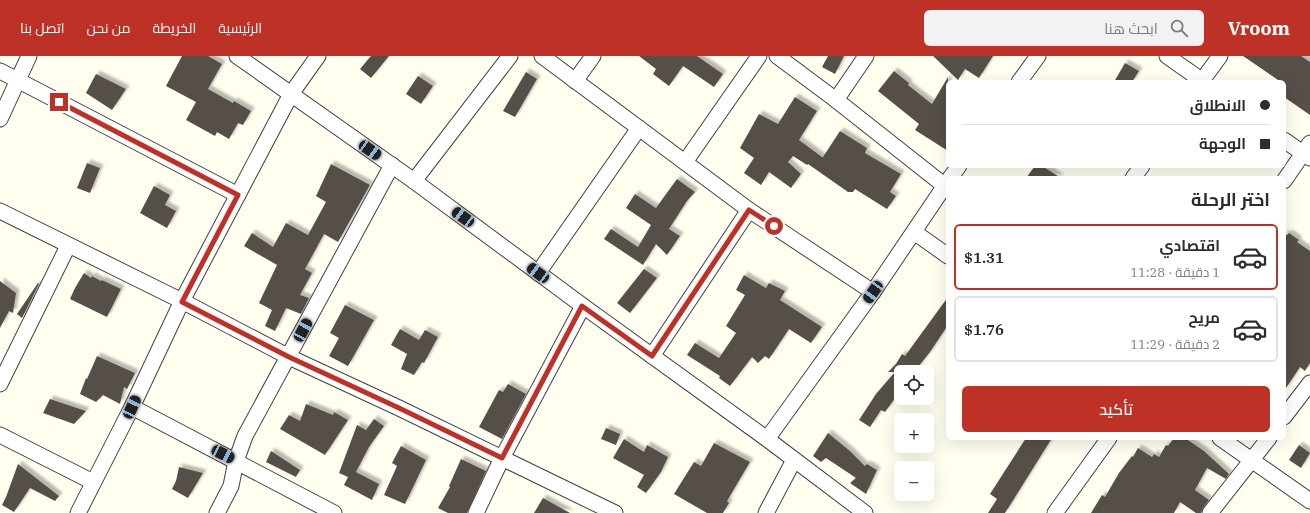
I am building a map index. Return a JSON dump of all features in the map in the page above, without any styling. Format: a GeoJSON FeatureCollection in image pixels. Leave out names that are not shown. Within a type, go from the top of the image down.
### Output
{"type":"FeatureCollection","features":[{"type":"Feature","properties":{"kind":"street"},"geometry":{"type":"LineString","coordinates":[[0,119],[29,56]]}},
{"type":"Feature","properties":{"kind":"street"},"geometry":{"type":"LineString","coordinates":[[237,56],[414,181],[582,306],[767,439],[865,513]]}},
{"type":"Feature","properties":{"kind":"street"},"geometry":{"type":"LineString","coordinates":[[78,513],[132,407],[182,302],[291,94],[318,56]]}},
{"type":"Feature","properties":{"kind":"street"},"geometry":{"type":"LineString","coordinates":[[414,181],[510,56]]}},
{"type":"Feature","properties":{"kind":"street"},"geometry":{"type":"LineString","coordinates":[[542,56],[749,210],[873,292]]}},
{"type":"Feature","properties":{"kind":"street"},"geometry":{"type":"LineString","coordinates":[[575,81],[593,56]]}},
{"type":"Feature","properties":{"kind":"street"},"geometry":{"type":"LineString","coordinates":[[685,162],[759,56]]}},
{"type":"Feature","properties":{"kind":"street"},"geometry":{"type":"LineString","coordinates":[[777,56],[946,181]]}},
{"type":"Feature","properties":{"kind":"street"},"geometry":{"type":"LineString","coordinates":[[836,100],[866,56]]}},
{"type":"Feature","properties":{"kind":"street"},"geometry":{"type":"LineString","coordinates":[[1021,80],[1038,56]]}},
{"type":"Feature","properties":{"kind":"street"},"geometry":{"type":"LineString","coordinates":[[1167,56],[1200,80]]}},
{"type":"Feature","properties":{"kind":"street"},"geometry":{"type":"LineString","coordinates":[[1204,80],[1220,56]]}},
{"type":"Feature","properties":{"kind":"street"},"geometry":{"type":"LineString","coordinates":[[0,71],[238,195]]}},
{"type":"Feature","properties":{"kind":"street"},"geometry":{"type":"LineString","coordinates":[[538,273],[639,128]]}},
{"type":"Feature","properties":{"kind":"street"},"geometry":{"type":"LineString","coordinates":[[1286,141],[1308,152],[1286,179]]}},
{"type":"Feature","properties":{"kind":"street"},"geometry":{"type":"LineString","coordinates":[[217,513],[230,486],[236,461],[245,436],[392,165]]}},
{"type":"Feature","properties":{"kind":"street"},"geometry":{"type":"LineString","coordinates":[[767,439],[873,292],[946,185]]}},
{"type":"Feature","properties":{"kind":"street"},"geometry":{"type":"LineString","coordinates":[[652,356],[749,210]]}},
{"type":"Feature","properties":{"kind":"street"},"geometry":{"type":"LineString","coordinates":[[0,211],[289,357],[399,408],[614,513]]}},
{"type":"Feature","properties":{"kind":"street"},"geometry":{"type":"LineString","coordinates":[[914,232],[946,255]]}},
{"type":"Feature","properties":{"kind":"street"},"geometry":{"type":"LineString","coordinates":[[0,384],[68,246]]}},
{"type":"Feature","properties":{"kind":"street"},"geometry":{"type":"LineString","coordinates":[[476,513],[502,458],[582,306]]}},
{"type":"Feature","properties":{"kind":"street"},"geometry":{"type":"LineString","coordinates":[[1286,414],[1310,382]]}},
{"type":"Feature","properties":{"kind":"street"},"geometry":{"type":"LineString","coordinates":[[132,407],[334,513]]}},
{"type":"Feature","properties":{"kind":"street"},"geometry":{"type":"LineString","coordinates":[[0,435],[93,482]]}},
{"type":"Feature","properties":{"kind":"street"},"geometry":{"type":"LineString","coordinates":[[1055,513],[1108,440]]}},
{"type":"Feature","properties":{"kind":"street"},"geometry":{"type":"LineString","coordinates":[[1223,440],[1310,501]]}},
{"type":"Feature","properties":{"kind":"street"},"geometry":{"type":"LineString","coordinates":[[1210,513],[1268,440]]}},
{"type":"Feature","properties":{"kind":"street"},"geometry":{"type":"LineString","coordinates":[[766,513],[794,460]]}},
{"type":"Feature","properties":{"kind":"building"},"geometry":{"type":"Polygon","coordinates":[[[182,56],[208,56],[222,64],[208,89],[251,111],[243,125],[238,123],[229,139],[217,132],[215,136],[186,120],[196,102],[166,86],[182,56]]]}},
{"type":"Feature","properties":{"kind":"building"},"geometry":{"type":"Polygon","coordinates":[[[371,56],[389,56],[371,78],[360,69],[371,56]]]}},
{"type":"Feature","properties":{"kind":"building"},"geometry":{"type":"Polygon","coordinates":[[[639,56],[697,56],[723,74],[714,87],[683,66],[669,86],[653,74],[656,69],[639,56]]]}},
{"type":"Feature","properties":{"kind":"building"},"geometry":{"type":"Polygon","coordinates":[[[828,56],[844,56],[835,74],[822,67],[828,56]]]}},
{"type":"Feature","properties":{"kind":"building"},"geometry":{"type":"Polygon","coordinates":[[[933,56],[993,56],[979,78],[965,69],[958,80],[933,56]]]}},
{"type":"Feature","properties":{"kind":"building"},"geometry":{"type":"Polygon","coordinates":[[[1243,56],[1301,56],[1310,62],[1310,115],[1286,98],[1286,80],[1278,80],[1243,56]]]}},
{"type":"Feature","properties":{"kind":"building"},"geometry":{"type":"Polygon","coordinates":[[[1125,63],[1139,71],[1133,80],[1115,80],[1125,63]]]}},
{"type":"Feature","properties":{"kind":"building"},"geometry":{"type":"Polygon","coordinates":[[[894,71],[909,83],[908,85],[932,104],[946,80],[946,150],[915,130],[919,124],[878,91],[894,71]]]}},
{"type":"Feature","properties":{"kind":"building"},"geometry":{"type":"Polygon","coordinates":[[[526,72],[537,79],[515,117],[503,111],[526,72]]]}},
{"type":"Feature","properties":{"kind":"building"},"geometry":{"type":"Polygon","coordinates":[[[96,74],[126,89],[112,110],[86,93],[96,74]]]}},
{"type":"Feature","properties":{"kind":"building"},"geometry":{"type":"Polygon","coordinates":[[[418,76],[433,86],[421,104],[406,94],[418,76]]]}},
{"type":"Feature","properties":{"kind":"building"},"geometry":{"type":"Polygon","coordinates":[[[795,97],[817,111],[799,140],[822,157],[840,131],[867,148],[865,153],[901,174],[890,192],[896,196],[887,209],[855,189],[853,192],[848,192],[808,164],[807,165],[793,156],[788,162],[801,174],[791,188],[769,172],[761,185],[744,173],[754,158],[740,148],[759,114],[778,124],[795,97]]]}},
{"type":"Feature","properties":{"kind":"building"},"geometry":{"type":"Polygon","coordinates":[[[87,163],[100,168],[90,193],[77,188],[87,163]]]}},
{"type":"Feature","properties":{"kind":"building"},"geometry":{"type":"Polygon","coordinates":[[[331,164],[370,185],[338,242],[324,234],[305,269],[312,273],[300,295],[309,298],[301,314],[286,308],[275,331],[265,326],[272,310],[259,303],[277,265],[244,246],[252,233],[273,247],[286,223],[308,235],[326,202],[316,196],[331,164]]]}},
{"type":"Feature","properties":{"kind":"building"},"geometry":{"type":"Polygon","coordinates":[[[1034,168],[1045,168],[1058,176],[1028,176],[1034,168]]]}},
{"type":"Feature","properties":{"kind":"building"},"geometry":{"type":"Polygon","coordinates":[[[677,179],[695,192],[687,201],[669,229],[680,236],[667,255],[656,244],[643,265],[604,239],[611,229],[638,247],[651,225],[626,208],[635,194],[656,208],[677,179]]]}},
{"type":"Feature","properties":{"kind":"building"},"geometry":{"type":"Polygon","coordinates":[[[154,186],[170,195],[165,205],[176,211],[167,228],[140,213],[154,186]]]}},
{"type":"Feature","properties":{"kind":"building"},"geometry":{"type":"Polygon","coordinates":[[[1289,233],[1299,240],[1297,242],[1310,251],[1310,363],[1305,371],[1300,367],[1286,388],[1286,234],[1289,233]]]}},
{"type":"Feature","properties":{"kind":"building"},"geometry":{"type":"Polygon","coordinates":[[[644,269],[657,278],[630,313],[617,303],[644,269]]]}},
{"type":"Feature","properties":{"kind":"building"},"geometry":{"type":"Polygon","coordinates":[[[84,273],[91,278],[92,276],[121,289],[107,317],[70,299],[84,273]]]}},
{"type":"Feature","properties":{"kind":"building"},"geometry":{"type":"Polygon","coordinates":[[[744,275],[766,288],[769,283],[785,291],[780,300],[822,327],[811,343],[789,329],[769,359],[765,356],[758,363],[752,357],[730,386],[719,378],[720,376],[687,355],[695,343],[719,358],[736,333],[726,326],[745,295],[736,290],[744,275]]]}},
{"type":"Feature","properties":{"kind":"building"},"geometry":{"type":"Polygon","coordinates":[[[0,281],[16,293],[13,313],[9,311],[0,328],[0,281]]]}},
{"type":"Feature","properties":{"kind":"building"},"geometry":{"type":"Polygon","coordinates":[[[38,283],[39,284],[22,318],[17,314],[38,283]]]}},
{"type":"Feature","properties":{"kind":"building"},"geometry":{"type":"Polygon","coordinates":[[[946,300],[946,328],[920,365],[895,365],[902,354],[905,356],[946,300]]]}},
{"type":"Feature","properties":{"kind":"building"},"geometry":{"type":"Polygon","coordinates":[[[345,305],[374,320],[348,366],[329,356],[339,338],[330,333],[345,305]]]}},
{"type":"Feature","properties":{"kind":"building"},"geometry":{"type":"Polygon","coordinates":[[[400,329],[419,340],[425,330],[438,337],[424,363],[422,362],[414,375],[401,369],[407,354],[391,345],[400,329]]]}},
{"type":"Feature","properties":{"kind":"building"},"geometry":{"type":"Polygon","coordinates":[[[97,356],[135,373],[127,389],[124,387],[120,404],[103,395],[96,402],[80,394],[97,356]]]}},
{"type":"Feature","properties":{"kind":"building"},"geometry":{"type":"Polygon","coordinates":[[[894,366],[894,372],[888,372],[894,366]]]}},
{"type":"Feature","properties":{"kind":"building"},"geometry":{"type":"Polygon","coordinates":[[[894,373],[894,400],[885,412],[881,410],[870,427],[859,420],[876,394],[894,373]]]}},
{"type":"Feature","properties":{"kind":"building"},"geometry":{"type":"Polygon","coordinates":[[[508,384],[526,394],[502,439],[479,427],[499,390],[503,392],[508,384]]]}},
{"type":"Feature","properties":{"kind":"building"},"geometry":{"type":"Polygon","coordinates":[[[50,399],[86,411],[74,424],[43,413],[50,399]]]}},
{"type":"Feature","properties":{"kind":"building"},"geometry":{"type":"Polygon","coordinates":[[[306,404],[333,415],[334,412],[348,420],[325,455],[280,429],[289,415],[300,421],[306,404]]]}},
{"type":"Feature","properties":{"kind":"building"},"geometry":{"type":"Polygon","coordinates":[[[374,419],[384,426],[369,447],[356,472],[379,484],[372,500],[344,485],[348,477],[339,473],[357,425],[366,430],[374,419]]]}},
{"type":"Feature","properties":{"kind":"building"},"geometry":{"type":"Polygon","coordinates":[[[606,428],[620,434],[616,445],[601,439],[606,428]]]}},
{"type":"Feature","properties":{"kind":"building"},"geometry":{"type":"Polygon","coordinates":[[[828,433],[850,451],[865,466],[867,464],[877,470],[866,494],[850,483],[856,478],[826,458],[821,462],[813,456],[828,433]]]}},
{"type":"Feature","properties":{"kind":"building"},"geometry":{"type":"Polygon","coordinates":[[[624,439],[644,452],[647,445],[668,457],[661,472],[646,493],[637,487],[644,475],[613,458],[624,439]]]}},
{"type":"Feature","properties":{"kind":"building"},"geometry":{"type":"Polygon","coordinates":[[[1025,440],[1051,440],[1005,513],[988,513],[997,499],[990,494],[1025,440]]]}},
{"type":"Feature","properties":{"kind":"building"},"geometry":{"type":"Polygon","coordinates":[[[1172,440],[1188,440],[1204,451],[1229,474],[1226,479],[1207,468],[1195,490],[1209,500],[1201,513],[1196,513],[1180,502],[1174,513],[1091,513],[1102,495],[1105,497],[1119,473],[1132,456],[1133,457],[1138,448],[1152,457],[1154,454],[1159,457],[1166,445],[1168,446],[1172,440]]]}},
{"type":"Feature","properties":{"kind":"building"},"geometry":{"type":"Polygon","coordinates":[[[714,443],[750,462],[727,501],[729,503],[723,513],[707,513],[674,494],[694,462],[701,466],[714,443]]]}},
{"type":"Feature","properties":{"kind":"building"},"geometry":{"type":"Polygon","coordinates":[[[1299,445],[1310,453],[1301,468],[1289,460],[1299,445]]]}},
{"type":"Feature","properties":{"kind":"building"},"geometry":{"type":"Polygon","coordinates":[[[401,446],[426,460],[405,504],[384,495],[397,466],[392,463],[401,446]]]}},
{"type":"Feature","properties":{"kind":"building"},"geometry":{"type":"Polygon","coordinates":[[[271,451],[300,470],[296,477],[266,462],[271,451]]]}},
{"type":"Feature","properties":{"kind":"building"},"geometry":{"type":"Polygon","coordinates":[[[461,459],[486,471],[467,513],[448,513],[438,508],[450,487],[449,486],[461,459]]]}},
{"type":"Feature","properties":{"kind":"building"},"geometry":{"type":"Polygon","coordinates":[[[18,464],[59,496],[55,501],[30,488],[14,512],[2,505],[18,464]]]}},
{"type":"Feature","properties":{"kind":"building"},"geometry":{"type":"Polygon","coordinates":[[[179,467],[203,473],[188,498],[172,489],[176,481],[179,467]]]}},
{"type":"Feature","properties":{"kind":"building"},"geometry":{"type":"Polygon","coordinates":[[[543,498],[570,513],[534,513],[543,498]]]}},
{"type":"Feature","properties":{"kind":"route"},"geometry":{"type":"LineString","coordinates":[[59,102],[238,195],[182,302],[289,357],[502,458],[582,306],[652,356],[749,210],[774,226]]}}]}
